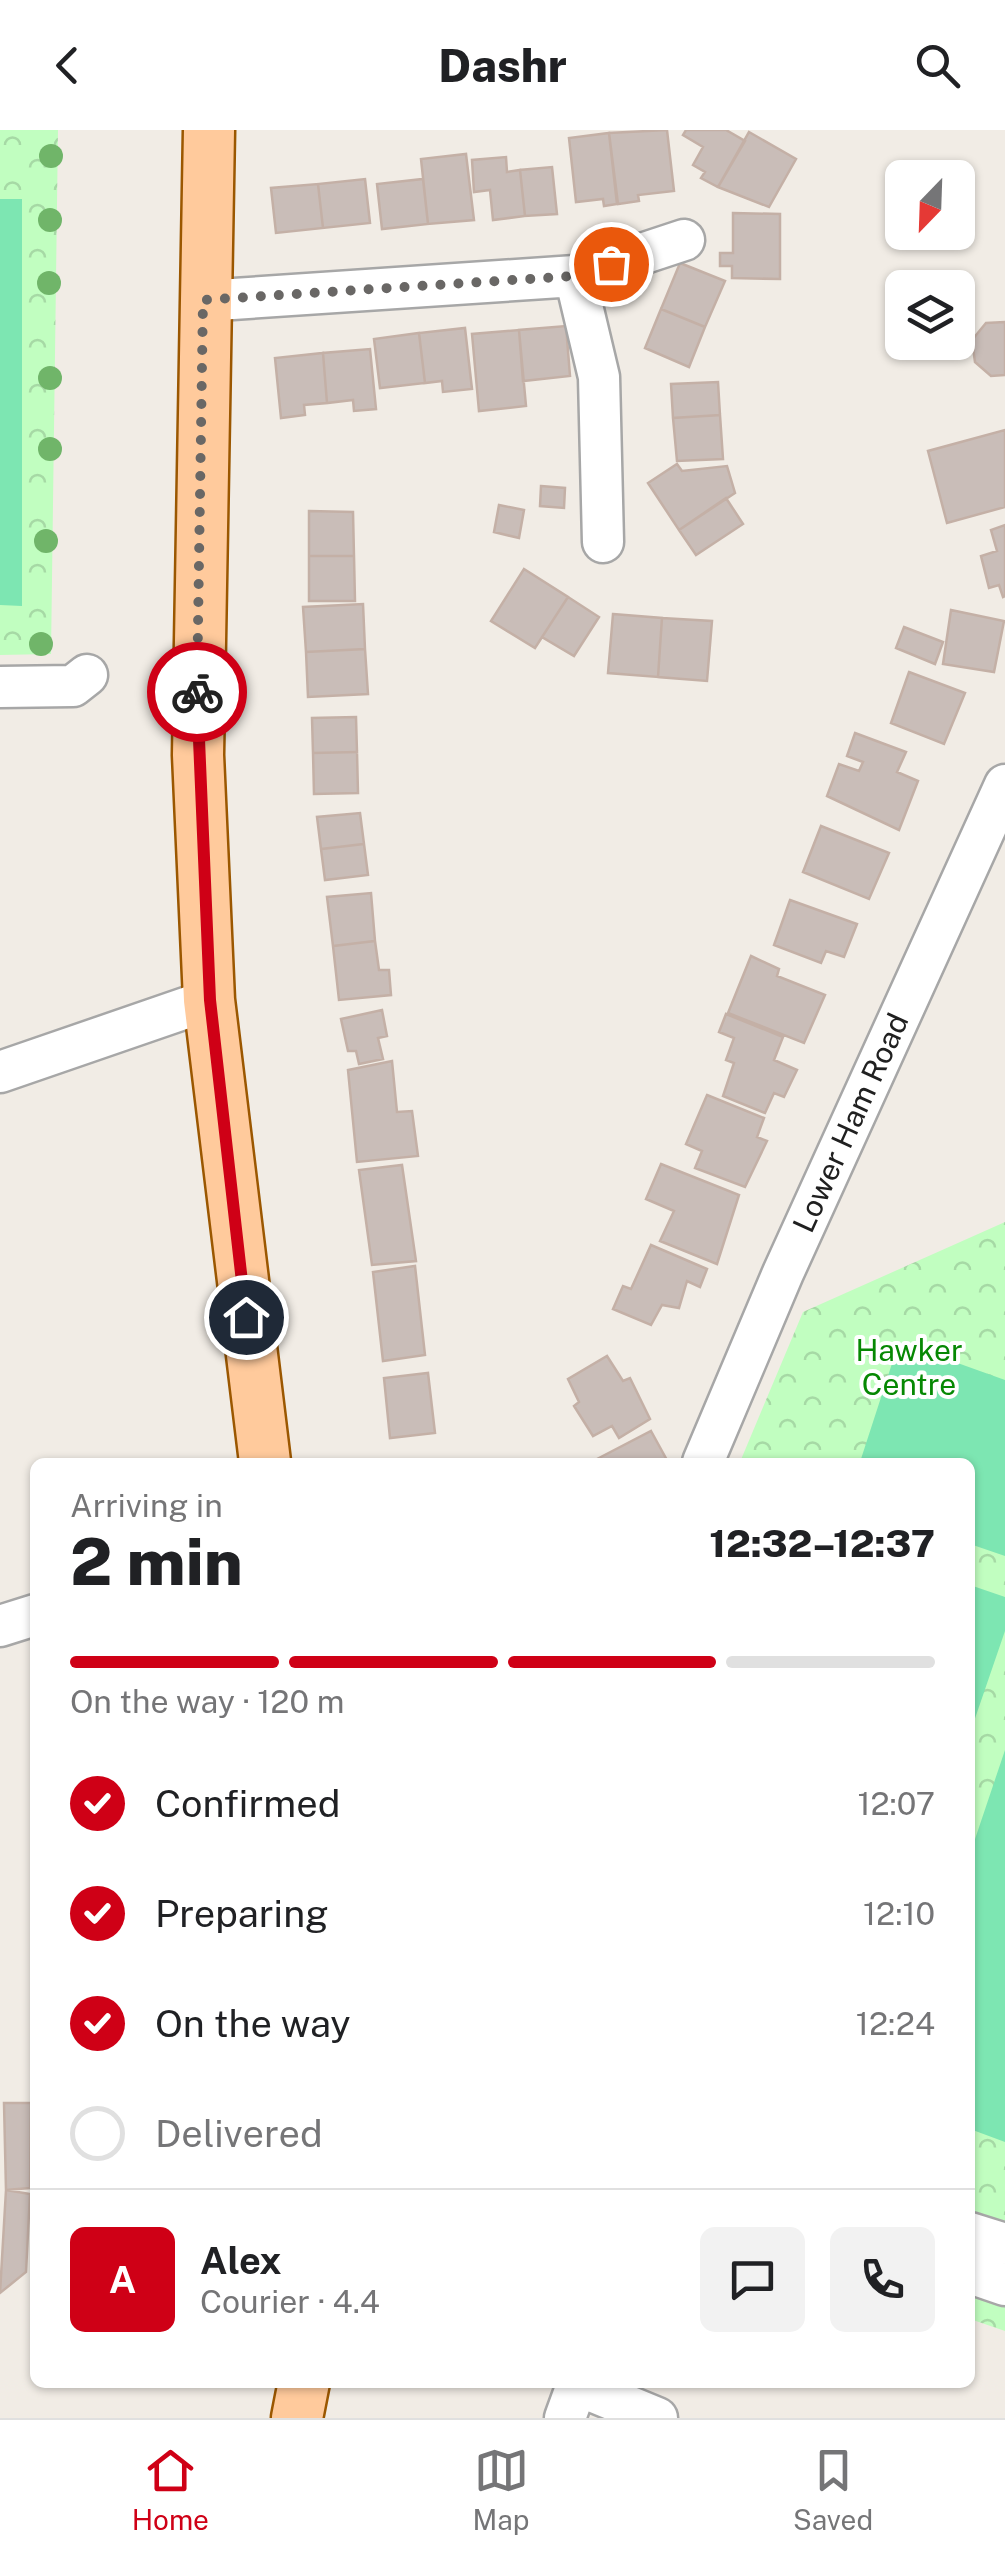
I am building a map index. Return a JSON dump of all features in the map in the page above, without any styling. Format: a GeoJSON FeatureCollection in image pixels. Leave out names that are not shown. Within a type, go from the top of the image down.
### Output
{"type":"FeatureCollection","features":[{"type":"Feature","properties":{"kind":"main road"},"geometry":{"type":"LineString","coordinates":[[209,130],[197,691],[210,1000],[265,1458]]}},
{"type":"Feature","properties":{"kind":"main road"},"geometry":{"type":"LineString","coordinates":[[297,2418],[303,2388]]}},
{"type":"Feature","properties":{"kind":"street"},"geometry":{"type":"LineString","coordinates":[[203,300],[575,276],[684,240]]}},
{"type":"Feature","properties":{"kind":"street"},"geometry":{"type":"LineString","coordinates":[[575,276],[600,378],[603,542]]}},
{"type":"Feature","properties":{"kind":"street"},"geometry":{"type":"LineString","coordinates":[[0,687],[73,686],[87,675]]}},
{"type":"Feature","properties":{"kind":"street","name":"Lower Ham Road"},"geometry":{"type":"LineString","coordinates":[[705,1458],[784,1272],[1005,785]]}},
{"type":"Feature","properties":{"kind":"street"},"geometry":{"type":"LineString","coordinates":[[0,1072],[210,1000]]}},
{"type":"Feature","properties":{"kind":"street"},"geometry":{"type":"LineString","coordinates":[[0,1626],[30,1617]]}},
{"type":"Feature","properties":{"kind":"street"},"geometry":{"type":"LineString","coordinates":[[975,2234],[1005,2244]]}},
{"type":"Feature","properties":{"kind":"street"},"geometry":{"type":"LineString","coordinates":[[975,2275],[1005,2285]]}},
{"type":"Feature","properties":{"kind":"street"},"geometry":{"type":"LineString","coordinates":[[573,2395],[641,2411]]}},
{"type":"Feature","properties":{"kind":"green space"},"geometry":{"type":"Polygon","coordinates":[[[0,130],[58,130],[51,654],[0,655],[0,130]]]}},
{"type":"Feature","properties":{"kind":"green space"},"geometry":{"type":"Polygon","coordinates":[[[0,199],[22,199],[22,606],[0,605],[0,199]]]}},
{"type":"Feature","properties":{"kind":"green space","name":"Hawker Centre"},"geometry":{"type":"Polygon","coordinates":[[[1005,1222],[1005,2331],[975,2321],[975,1458],[742,1458],[803,1312],[1005,1222]]]}},
{"type":"Feature","properties":{"kind":"green space"},"geometry":{"type":"Polygon","coordinates":[[[899,1342],[1005,1380],[1005,1556],[975,1546],[975,1458],[861,1458],[899,1342]]]}},
{"type":"Feature","properties":{"kind":"green space"},"geometry":{"type":"Polygon","coordinates":[[[975,1587],[1005,1597],[1005,1631],[975,1718],[975,1587]]]}},
{"type":"Feature","properties":{"kind":"green space"},"geometry":{"type":"Polygon","coordinates":[[[1005,1750],[1005,2142],[975,2131],[975,1839],[1005,1750]]]}},
{"type":"Feature","properties":{"kind":"building"},"geometry":{"type":"Polygon","coordinates":[[[667,130],[674,191],[638,195],[639,201],[618,204],[609,133],[667,130]]]}},
{"type":"Feature","properties":{"kind":"building"},"geometry":{"type":"Polygon","coordinates":[[[686,130],[726,130],[745,141],[718,187],[701,178],[705,172],[693,165],[703,147],[683,135],[686,130]]]}},
{"type":"Feature","properties":{"kind":"building"},"geometry":{"type":"Polygon","coordinates":[[[749,132],[796,159],[769,207],[718,187],[749,132]]]}},
{"type":"Feature","properties":{"kind":"building"},"geometry":{"type":"Polygon","coordinates":[[[609,133],[617,204],[604,206],[603,199],[576,202],[569,138],[609,133]]]}},
{"type":"Feature","properties":{"kind":"building"},"geometry":{"type":"Polygon","coordinates":[[[466,154],[474,220],[428,224],[421,159],[466,154]]]}},
{"type":"Feature","properties":{"kind":"building"},"geometry":{"type":"Polygon","coordinates":[[[506,157],[507,172],[520,170],[525,216],[493,220],[490,190],[474,192],[472,160],[506,157]]]}},
{"type":"Feature","properties":{"kind":"building"},"geometry":{"type":"Polygon","coordinates":[[[552,167],[557,214],[525,216],[520,170],[552,167]]]}},
{"type":"Feature","properties":{"kind":"building"},"geometry":{"type":"Polygon","coordinates":[[[365,179],[370,223],[323,228],[318,184],[365,179]]]}},
{"type":"Feature","properties":{"kind":"building"},"geometry":{"type":"Polygon","coordinates":[[[423,179],[428,224],[382,229],[377,184],[423,179]]]}},
{"type":"Feature","properties":{"kind":"building"},"geometry":{"type":"Polygon","coordinates":[[[318,184],[323,228],[276,233],[271,188],[318,184]]]}},
{"type":"Feature","properties":{"kind":"building"},"geometry":{"type":"Polygon","coordinates":[[[733,213],[780,214],[780,279],[732,278],[732,266],[720,266],[720,253],[733,253],[733,213]]]}},
{"type":"Feature","properties":{"kind":"building"},"geometry":{"type":"Polygon","coordinates":[[[680,263],[725,281],[705,327],[661,309],[680,263]]]}},
{"type":"Feature","properties":{"kind":"building"},"geometry":{"type":"Polygon","coordinates":[[[661,309],[705,327],[689,367],[645,348],[661,309]]]}},
{"type":"Feature","properties":{"kind":"building"},"geometry":{"type":"Polygon","coordinates":[[[1005,322],[1005,375],[991,376],[975,362],[975,336],[986,323],[1005,322]]]}},
{"type":"Feature","properties":{"kind":"building"},"geometry":{"type":"Polygon","coordinates":[[[566,326],[570,376],[523,381],[519,330],[566,326]]]}},
{"type":"Feature","properties":{"kind":"building"},"geometry":{"type":"Polygon","coordinates":[[[465,328],[472,389],[443,392],[442,381],[425,383],[419,333],[465,328]]]}},
{"type":"Feature","properties":{"kind":"building"},"geometry":{"type":"Polygon","coordinates":[[[519,330],[526,406],[479,411],[472,334],[519,330]]]}},
{"type":"Feature","properties":{"kind":"building"},"geometry":{"type":"Polygon","coordinates":[[[419,333],[425,383],[380,388],[374,339],[419,333]]]}},
{"type":"Feature","properties":{"kind":"building"},"geometry":{"type":"Polygon","coordinates":[[[370,349],[376,409],[354,411],[353,400],[327,403],[323,353],[370,349]]]}},
{"type":"Feature","properties":{"kind":"building"},"geometry":{"type":"Polygon","coordinates":[[[323,353],[327,403],[304,405],[305,415],[281,418],[275,358],[323,353]]]}},
{"type":"Feature","properties":{"kind":"building"},"geometry":{"type":"Polygon","coordinates":[[[718,382],[720,415],[673,418],[671,384],[718,382]]]}},
{"type":"Feature","properties":{"kind":"building"},"geometry":{"type":"Polygon","coordinates":[[[720,415],[723,459],[677,461],[673,418],[720,415]]]}},
{"type":"Feature","properties":{"kind":"building"},"geometry":{"type":"Polygon","coordinates":[[[1005,430],[1005,507],[947,523],[928,451],[1005,430]]]}},
{"type":"Feature","properties":{"kind":"building"},"geometry":{"type":"Polygon","coordinates":[[[677,464],[682,471],[727,466],[735,493],[679,530],[648,483],[677,464]]]}},
{"type":"Feature","properties":{"kind":"building"},"geometry":{"type":"Polygon","coordinates":[[[541,486],[565,488],[564,508],[540,506],[541,486]]]}},
{"type":"Feature","properties":{"kind":"building"},"geometry":{"type":"Polygon","coordinates":[[[726,498],[743,524],[696,555],[679,530],[726,498]]]}},
{"type":"Feature","properties":{"kind":"building"},"geometry":{"type":"Polygon","coordinates":[[[499,505],[524,510],[519,538],[494,532],[499,505]]]}},
{"type":"Feature","properties":{"kind":"building"},"geometry":{"type":"Polygon","coordinates":[[[309,511],[353,512],[354,556],[309,556],[309,511]]]}},
{"type":"Feature","properties":{"kind":"building"},"geometry":{"type":"Polygon","coordinates":[[[1005,525],[1003,597],[999,585],[989,588],[981,556],[997,551],[991,530],[1005,525]]]}},
{"type":"Feature","properties":{"kind":"building"},"geometry":{"type":"Polygon","coordinates":[[[309,556],[354,556],[355,601],[309,601],[309,556]]]}},
{"type":"Feature","properties":{"kind":"building"},"geometry":{"type":"Polygon","coordinates":[[[524,569],[568,597],[535,648],[491,621],[524,569]]]}},
{"type":"Feature","properties":{"kind":"building"},"geometry":{"type":"Polygon","coordinates":[[[568,597],[599,617],[574,656],[542,637],[568,597]]]}},
{"type":"Feature","properties":{"kind":"building"},"geometry":{"type":"Polygon","coordinates":[[[363,604],[365,649],[306,652],[303,607],[363,604]]]}},
{"type":"Feature","properties":{"kind":"building"},"geometry":{"type":"Polygon","coordinates":[[[951,610],[1004,621],[994,672],[943,664],[951,610]]]}},
{"type":"Feature","properties":{"kind":"building"},"geometry":{"type":"Polygon","coordinates":[[[613,614],[662,618],[658,677],[608,673],[613,614]]]}},
{"type":"Feature","properties":{"kind":"building"},"geometry":{"type":"Polygon","coordinates":[[[662,618],[712,621],[707,681],[658,677],[662,618]]]}},
{"type":"Feature","properties":{"kind":"building"},"geometry":{"type":"Polygon","coordinates":[[[904,627],[943,642],[935,664],[896,648],[904,627]]]}},
{"type":"Feature","properties":{"kind":"building"},"geometry":{"type":"Polygon","coordinates":[[[365,649],[368,694],[308,697],[306,652],[365,649]]]}},
{"type":"Feature","properties":{"kind":"building"},"geometry":{"type":"Polygon","coordinates":[[[909,672],[965,693],[944,744],[891,723],[909,672]]]}},
{"type":"Feature","properties":{"kind":"building"},"geometry":{"type":"Polygon","coordinates":[[[356,717],[357,752],[313,753],[312,718],[356,717]]]}},
{"type":"Feature","properties":{"kind":"building"},"geometry":{"type":"Polygon","coordinates":[[[855,733],[906,752],[897,772],[918,781],[899,830],[827,796],[839,764],[859,771],[863,762],[847,756],[855,733]]]}},
{"type":"Feature","properties":{"kind":"building"},"geometry":{"type":"Polygon","coordinates":[[[357,752],[358,793],[314,794],[313,753],[357,752]]]}},
{"type":"Feature","properties":{"kind":"building"},"geometry":{"type":"Polygon","coordinates":[[[360,813],[364,844],[321,849],[317,817],[360,813]]]}},
{"type":"Feature","properties":{"kind":"building"},"geometry":{"type":"Polygon","coordinates":[[[821,826],[889,853],[869,899],[803,872],[821,826]]]}},
{"type":"Feature","properties":{"kind":"building"},"geometry":{"type":"Polygon","coordinates":[[[364,844],[368,875],[325,880],[321,849],[364,844]]]}},
{"type":"Feature","properties":{"kind":"building"},"geometry":{"type":"Polygon","coordinates":[[[371,893],[375,941],[333,946],[327,897],[371,893]]]}},
{"type":"Feature","properties":{"kind":"building"},"geometry":{"type":"Polygon","coordinates":[[[790,900],[857,924],[844,957],[826,951],[821,963],[774,945],[790,900]]]}},
{"type":"Feature","properties":{"kind":"building"},"geometry":{"type":"Polygon","coordinates":[[[375,941],[379,970],[389,970],[391,995],[339,1000],[333,946],[375,941]]]}},
{"type":"Feature","properties":{"kind":"building"},"geometry":{"type":"Polygon","coordinates":[[[751,956],[779,969],[777,976],[825,995],[804,1043],[728,1013],[751,956]]]}},
{"type":"Feature","properties":{"kind":"building"},"geometry":{"type":"Polygon","coordinates":[[[382,1010],[387,1036],[378,1038],[383,1059],[359,1064],[356,1051],[348,1051],[341,1019],[382,1010]]]}},
{"type":"Feature","properties":{"kind":"building"},"geometry":{"type":"Polygon","coordinates":[[[726,1014],[783,1037],[774,1060],[797,1070],[784,1097],[774,1093],[765,1113],[723,1096],[734,1063],[726,1060],[734,1038],[719,1032],[726,1014]]]}},
{"type":"Feature","properties":{"kind":"building"},"geometry":{"type":"Polygon","coordinates":[[[392,1061],[397,1112],[412,1111],[418,1156],[357,1162],[348,1070],[392,1061]]]}},
{"type":"Feature","properties":{"kind":"building"},"geometry":{"type":"Polygon","coordinates":[[[707,1095],[764,1118],[757,1137],[767,1141],[745,1187],[695,1168],[702,1151],[686,1144],[707,1095]]]}},
{"type":"Feature","properties":{"kind":"building"},"geometry":{"type":"Polygon","coordinates":[[[661,1164],[739,1195],[717,1264],[660,1241],[674,1211],[646,1199],[661,1164]]]}},
{"type":"Feature","properties":{"kind":"building"},"geometry":{"type":"Polygon","coordinates":[[[402,1165],[416,1261],[372,1265],[359,1170],[402,1165]]]}},
{"type":"Feature","properties":{"kind":"building"},"geometry":{"type":"Polygon","coordinates":[[[651,1245],[707,1269],[700,1287],[687,1281],[679,1308],[662,1305],[651,1325],[613,1309],[623,1286],[631,1289],[651,1245]]]}},
{"type":"Feature","properties":{"kind":"building"},"geometry":{"type":"Polygon","coordinates":[[[415,1266],[425,1355],[383,1361],[373,1272],[415,1266]]]}},
{"type":"Feature","properties":{"kind":"building"},"geometry":{"type":"Polygon","coordinates":[[[607,1356],[623,1381],[630,1378],[650,1419],[619,1438],[612,1426],[593,1436],[574,1406],[579,1402],[568,1379],[607,1356]]]}},
{"type":"Feature","properties":{"kind":"building"},"geometry":{"type":"Polygon","coordinates":[[[428,1373],[435,1433],[390,1438],[384,1378],[428,1373]]]}},
{"type":"Feature","properties":{"kind":"building"},"geometry":{"type":"Polygon","coordinates":[[[651,1431],[666,1458],[599,1458],[651,1431]]]}},
{"type":"Feature","properties":{"kind":"building"},"geometry":{"type":"Polygon","coordinates":[[[4,2103],[30,2103],[30,2188],[6,2190],[4,2103]]]}},
{"type":"Feature","properties":{"kind":"building"},"geometry":{"type":"Polygon","coordinates":[[[6,2190],[30,2194],[26,2272],[0,2293],[6,2190]]]}},
{"type":"Feature","properties":{"kind":"way so far"},"geometry":{"type":"LineString","coordinates":[[197,692],[203,300],[575,276],[611,264]]}},
{"type":"Feature","properties":{"kind":"route"},"geometry":{"type":"LineString","coordinates":[[197,692],[210,1000],[246,1317]]}}]}
